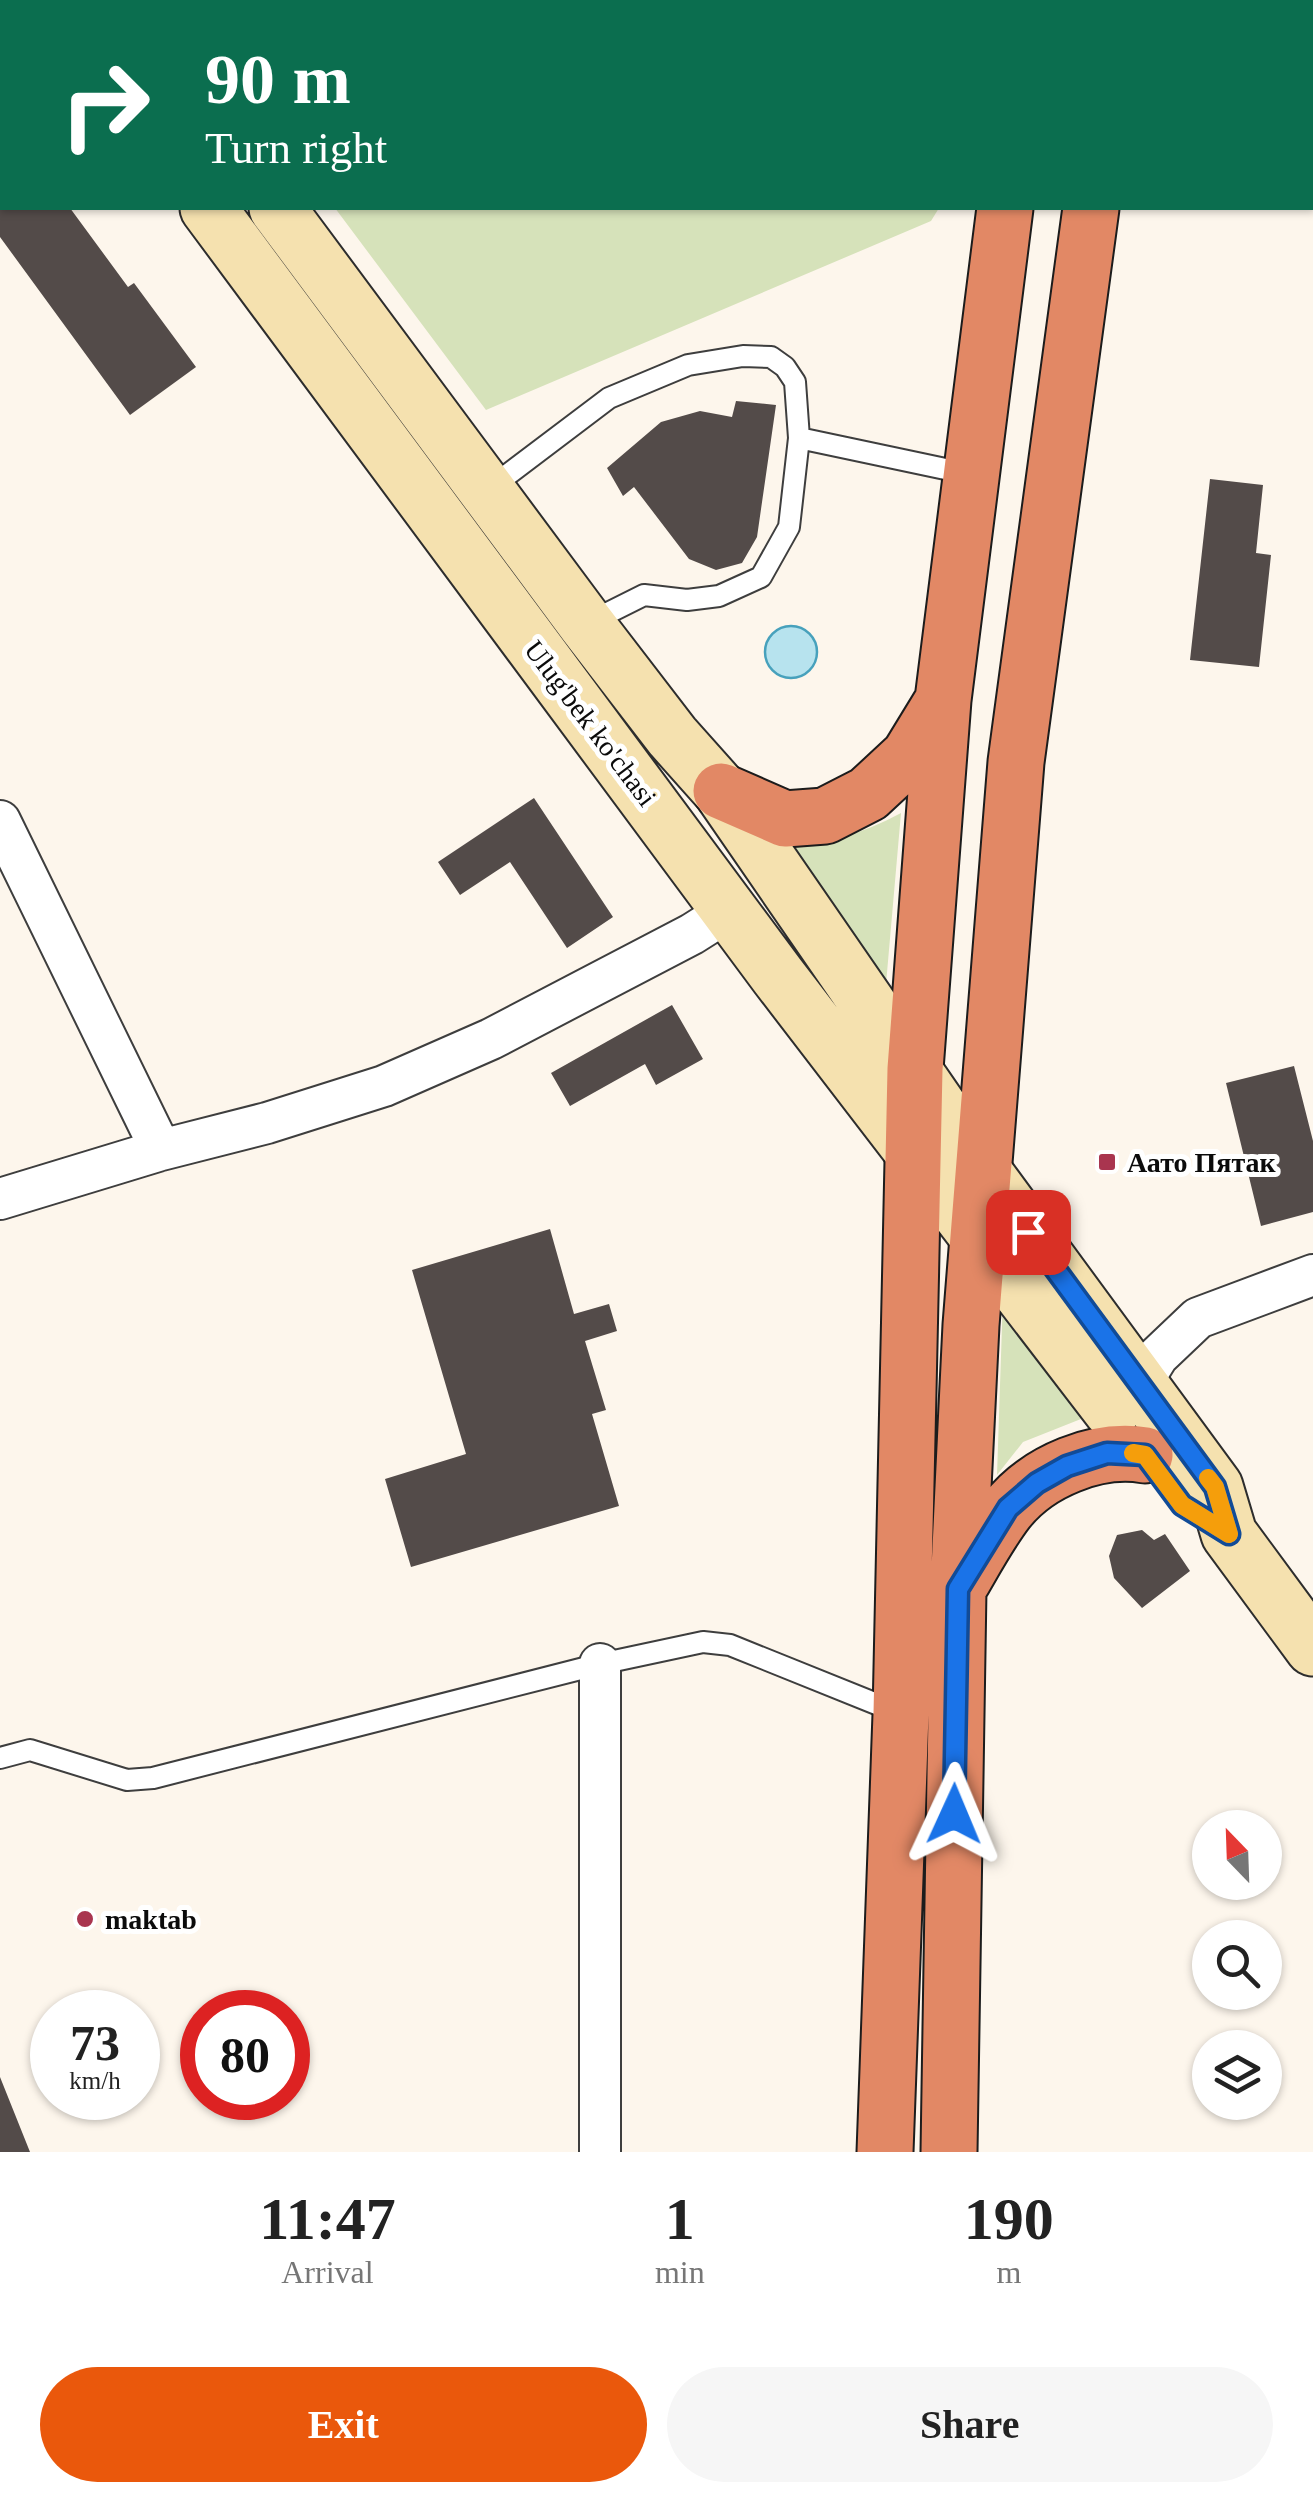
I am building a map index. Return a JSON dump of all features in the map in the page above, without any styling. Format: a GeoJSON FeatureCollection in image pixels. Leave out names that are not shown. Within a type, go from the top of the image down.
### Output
{"type":"FeatureCollection","features":[{"type":"Feature","properties":{"kind":"highway"},"geometry":{"type":"LineString","coordinates":[[884,2152],[901,1714],[914,1069],[943,700],[1005,210]]}},
{"type":"Feature","properties":{"kind":"highway"},"geometry":{"type":"LineString","coordinates":[[949,2152],[958,1589],[978,1234],[1016,762],[1091,210]]}},
{"type":"Feature","properties":{"kind":"highway"},"geometry":{"type":"LineString","coordinates":[[721,791],[785,819],[824,816],[868,794],[908,756],[943,700]]}},
{"type":"Feature","properties":{"kind":"highway"},"geometry":{"type":"LineString","coordinates":[[958,1589],[1008,1508],[1037,1483],[1067,1466],[1107,1453],[1145,1455]]}},
{"type":"Feature","properties":{"kind":"main road","name":"Ulug'bek ko'chasi"},"geometry":{"type":"LineString","coordinates":[[209,210],[730,910],[1182,1505],[1229,1534]]}},
{"type":"Feature","properties":{"kind":"main road","name":"Ulug'bek ko'chasi"},"geometry":{"type":"LineString","coordinates":[[278,210],[586,624],[672,736],[721,791],[983,1171],[1215,1487],[1229,1534]]}},
{"type":"Feature","properties":{"kind":"main road"},"geometry":{"type":"LineString","coordinates":[[1229,1534],[1313,1648]]}},
{"type":"Feature","properties":{"kind":"street"},"geometry":{"type":"LineString","coordinates":[[0,821],[161,1150]]}},
{"type":"Feature","properties":{"kind":"street"},"geometry":{"type":"LineString","coordinates":[[0,1199],[384,1086],[491,1039],[692,934],[730,910]]}},
{"type":"Feature","properties":{"kind":"street"},"geometry":{"type":"LineString","coordinates":[[1140,1385],[1158,1356],[1198,1318],[1313,1275]]}},
{"type":"Feature","properties":{"kind":"street"},"geometry":{"type":"LineString","coordinates":[[600,1664],[600,2152]]}},
{"type":"Feature","properties":{"kind":"lane"},"geometry":{"type":"LineString","coordinates":[[487,490],[609,398],[688,365],[742,356],[771,357],[785,367],[795,382],[800,438],[789,527],[761,576],[719,596],[687,600],[644,595],[586,624]]}},
{"type":"Feature","properties":{"kind":"lane"},"geometry":{"type":"LineString","coordinates":[[800,438],[970,474]]}},
{"type":"Feature","properties":{"kind":"lane"},"geometry":{"type":"LineString","coordinates":[[0,1758],[25,1750],[127,1780],[153,1778],[600,1664],[703,1642],[722,1643],[901,1714]]}},
{"type":"Feature","properties":{"kind":"green space"},"geometry":{"type":"Polygon","coordinates":[[[336,210],[938,210],[931,221],[486,410],[336,210]]]}},
{"type":"Feature","properties":{"kind":"green space"},"geometry":{"type":"Polygon","coordinates":[[[901,813],[886,984],[779,849],[842,837],[901,813]]]}},
{"type":"Feature","properties":{"kind":"green space"},"geometry":{"type":"Polygon","coordinates":[[[1003,1296],[1086,1417],[1023,1442],[997,1475],[1003,1296]]]}},
{"type":"Feature","properties":{"kind":"water"},"geometry":{"type":"Polygon","coordinates":[[[791,626],[809,634],[817,652],[809,670],[791,678],[773,670],[765,652],[773,634],[791,626]]]}},
{"type":"Feature","properties":{"kind":"building"},"geometry":{"type":"Polygon","coordinates":[[[0,210],[71,210],[128,287],[134,283],[196,367],[130,415],[0,237],[0,210]]]}},
{"type":"Feature","properties":{"kind":"building"},"geometry":{"type":"Polygon","coordinates":[[[736,401],[776,405],[757,537],[742,563],[716,570],[689,559],[634,487],[623,496],[607,468],[661,422],[700,411],[732,417],[736,401]]]}},
{"type":"Feature","properties":{"kind":"building"},"geometry":{"type":"Polygon","coordinates":[[[1210,479],[1263,485],[1256,553],[1271,555],[1259,667],[1190,660],[1210,479]]]}},
{"type":"Feature","properties":{"kind":"building"},"geometry":{"type":"Polygon","coordinates":[[[534,798],[613,917],[567,948],[510,862],[460,895],[438,862],[534,798]]]}},
{"type":"Feature","properties":{"kind":"building"},"geometry":{"type":"Polygon","coordinates":[[[672,1005],[703,1059],[656,1085],[645,1064],[570,1106],[551,1073],[672,1005]]]}},
{"type":"Feature","properties":{"kind":"building"},"geometry":{"type":"Polygon","coordinates":[[[1294,1066],[1313,1141],[1313,1212],[1261,1226],[1226,1083],[1294,1066]]]}},
{"type":"Feature","properties":{"kind":"building"},"geometry":{"type":"Polygon","coordinates":[[[550,1229],[574,1314],[609,1304],[617,1331],[585,1341],[606,1410],[592,1414],[619,1506],[411,1567],[385,1479],[466,1454],[412,1270],[550,1229]]]}},
{"type":"Feature","properties":{"kind":"building"},"geometry":{"type":"Polygon","coordinates":[[[1142,1530],[1154,1540],[1165,1534],[1190,1571],[1142,1608],[1114,1578],[1109,1556],[1117,1535],[1142,1530]]]}},
{"type":"Feature","properties":{"kind":"building"},"geometry":{"type":"Polygon","coordinates":[[[0,2077],[30,2152],[0,2152],[0,2077]]]}},
{"type":"Feature","properties":{"kind":"slow traffic"},"geometry":{"type":"LineString","coordinates":[[1133,1453],[1145,1455],[1182,1505],[1229,1534],[1215,1487],[1208,1478]]}},
{"type":"Feature","properties":{"kind":"place","name":"Аато Пятак"},"geometry":{"type":"Point","coordinates":[1107,1162]}},
{"type":"Feature","properties":{"kind":"place","name":"maktab"},"geometry":{"type":"Point","coordinates":[85,1919]}},
{"type":"Feature","properties":{"kind":"route"},"geometry":{"type":"LineString","coordinates":[[954,1814],[958,1589],[1008,1508],[1037,1483],[1067,1466],[1107,1453],[1133,1453],[1145,1455],[1182,1505],[1229,1534],[1215,1487],[1028,1232]]}}]}
